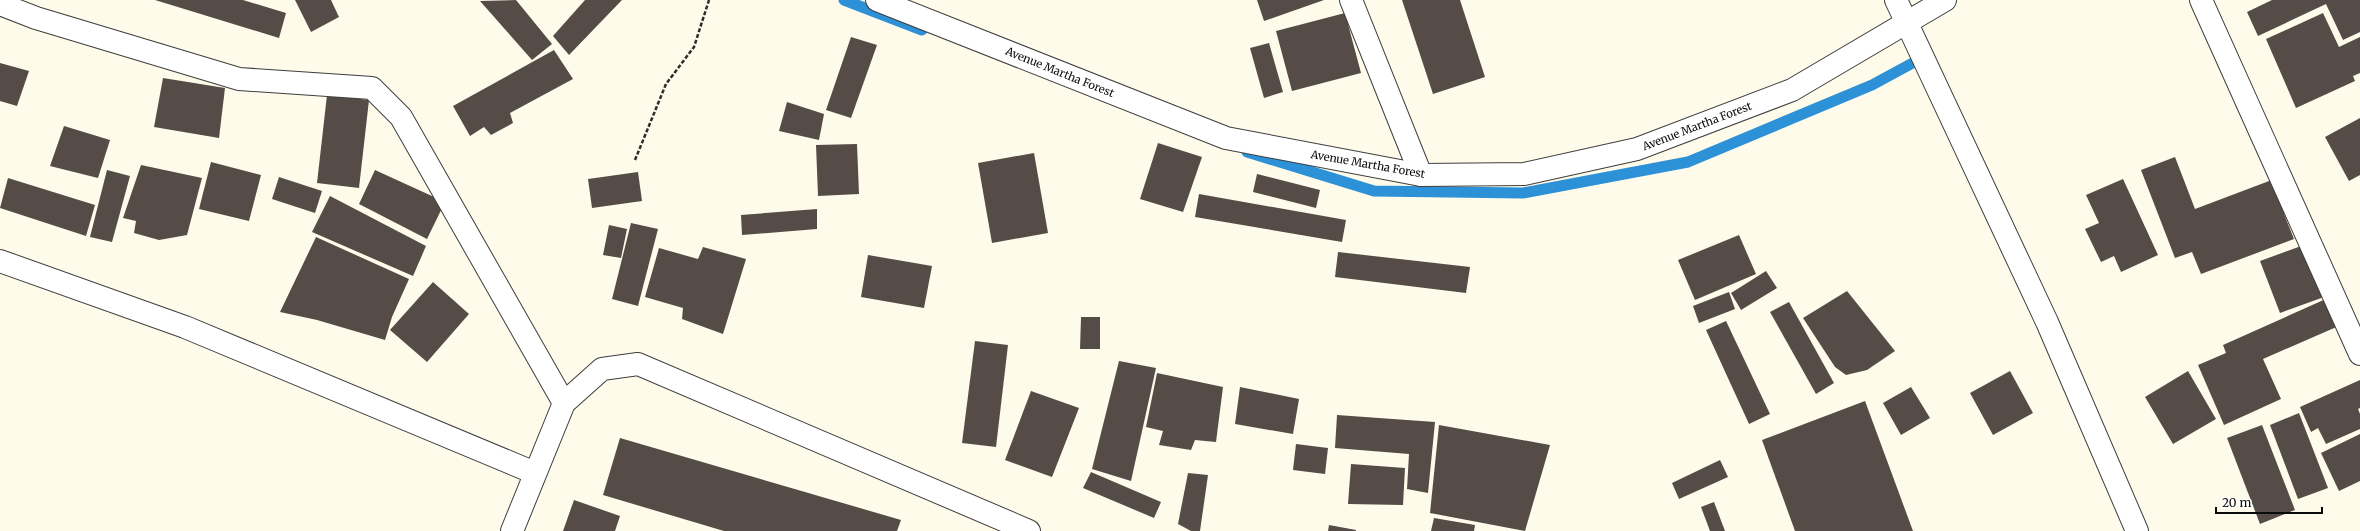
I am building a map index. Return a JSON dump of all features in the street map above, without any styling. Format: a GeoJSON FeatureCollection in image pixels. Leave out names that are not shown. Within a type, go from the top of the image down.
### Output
{"type":"FeatureCollection","features":[{"type":"Feature","properties":{"kind":"street","name":"Avenue Martha Forest"},"geometry":{"type":"LineString","coordinates":[[877,0],[1226,138],[1421,175],[1524,174],[1637,149],[1792,90],[1945,0]]}},
{"type":"Feature","properties":{"kind":"street"},"geometry":{"type":"LineString","coordinates":[[1351,0],[1421,175]]}},
{"type":"Feature","properties":{"kind":"street"},"geometry":{"type":"LineString","coordinates":[[1896,0],[2047,322],[2137,531]]}},
{"type":"Feature","properties":{"kind":"street"},"geometry":{"type":"LineString","coordinates":[[2201,0],[2360,354]]}},
{"type":"Feature","properties":{"kind":"street"},"geometry":{"type":"LineString","coordinates":[[0,4],[36,18],[239,79],[372,88],[401,117],[564,403]]}},
{"type":"Feature","properties":{"kind":"street"},"geometry":{"type":"LineString","coordinates":[[0,261],[185,327],[535,473]]}},
{"type":"Feature","properties":{"kind":"street"},"geometry":{"type":"LineString","coordinates":[[512,531],[564,403],[602,369],[638,364],[1029,531]]}},
{"type":"Feature","properties":{"kind":"path"},"geometry":{"type":"LineString","coordinates":[[635,160],[666,84],[694,47],[709,0]]}},
{"type":"Feature","properties":{"kind":"building"},"geometry":{"type":"Polygon","coordinates":[[[155,0],[243,0],[286,13],[279,38],[155,0]]]}},
{"type":"Feature","properties":{"kind":"building"},"geometry":{"type":"Polygon","coordinates":[[[295,0],[331,0],[339,17],[311,32],[295,0]]]}},
{"type":"Feature","properties":{"kind":"building"},"geometry":{"type":"Polygon","coordinates":[[[516,0],[552,44],[532,60],[480,1],[516,0]]]}},
{"type":"Feature","properties":{"kind":"building"},"geometry":{"type":"Polygon","coordinates":[[[585,0],[622,0],[569,55],[553,36],[585,0]]]}},
{"type":"Feature","properties":{"kind":"building"},"geometry":{"type":"Polygon","coordinates":[[[1257,0],[1324,0],[1264,21],[1257,0]]]}},
{"type":"Feature","properties":{"kind":"building"},"geometry":{"type":"Polygon","coordinates":[[[1402,0],[1460,0],[1485,77],[1433,94],[1402,0]]]}},
{"type":"Feature","properties":{"kind":"building"},"geometry":{"type":"Polygon","coordinates":[[[2272,0],[2360,0],[2360,32],[2343,40],[2326,4],[2258,36],[2247,12],[2272,0]]]}},
{"type":"Feature","properties":{"kind":"building"},"geometry":{"type":"Polygon","coordinates":[[[1345,13],[1361,73],[1292,91],[1276,31],[1345,13]]]}},
{"type":"Feature","properties":{"kind":"building"},"geometry":{"type":"Polygon","coordinates":[[[2323,13],[2339,47],[2360,37],[2360,73],[2353,76],[2355,81],[2296,108],[2266,39],[2323,13]]]}},
{"type":"Feature","properties":{"kind":"building"},"geometry":{"type":"Polygon","coordinates":[[[851,37],[877,45],[851,118],[826,110],[851,37]]]}},
{"type":"Feature","properties":{"kind":"building"},"geometry":{"type":"Polygon","coordinates":[[[1269,43],[1283,92],[1264,98],[1250,48],[1269,43]]]}},
{"type":"Feature","properties":{"kind":"building"},"geometry":{"type":"Polygon","coordinates":[[[554,50],[573,79],[510,113],[513,123],[491,135],[484,127],[470,136],[453,106],[554,50]]]}},
{"type":"Feature","properties":{"kind":"building"},"geometry":{"type":"Polygon","coordinates":[[[0,63],[29,71],[17,106],[0,101],[0,63]]]}},
{"type":"Feature","properties":{"kind":"building"},"geometry":{"type":"Polygon","coordinates":[[[163,78],[225,88],[219,138],[154,127],[163,78]]]}},
{"type":"Feature","properties":{"kind":"building"},"geometry":{"type":"Polygon","coordinates":[[[327,95],[369,100],[359,188],[317,183],[327,95]]]}},
{"type":"Feature","properties":{"kind":"building"},"geometry":{"type":"Polygon","coordinates":[[[787,102],[824,114],[819,140],[779,131],[787,102]]]}},
{"type":"Feature","properties":{"kind":"building"},"geometry":{"type":"Polygon","coordinates":[[[2360,118],[2360,175],[2349,181],[2325,137],[2360,118]]]}},
{"type":"Feature","properties":{"kind":"building"},"geometry":{"type":"Polygon","coordinates":[[[64,126],[110,140],[98,178],[50,166],[64,126]]]}},
{"type":"Feature","properties":{"kind":"building"},"geometry":{"type":"Polygon","coordinates":[[[1158,143],[1202,157],[1183,212],[1140,199],[1158,143]]]}},
{"type":"Feature","properties":{"kind":"building"},"geometry":{"type":"Polygon","coordinates":[[[857,144],[859,194],[818,196],[816,145],[857,144]]]}},
{"type":"Feature","properties":{"kind":"building"},"geometry":{"type":"Polygon","coordinates":[[[1034,153],[1048,233],[992,243],[978,163],[1034,153]]]}},
{"type":"Feature","properties":{"kind":"building"},"geometry":{"type":"Polygon","coordinates":[[[2175,157],[2195,209],[2277,178],[2290,211],[2284,214],[2294,239],[2201,274],[2192,252],[2175,258],[2141,170],[2175,157]]]}},
{"type":"Feature","properties":{"kind":"building"},"geometry":{"type":"Polygon","coordinates":[[[211,162],[261,175],[249,221],[199,209],[211,162]]]}},
{"type":"Feature","properties":{"kind":"building"},"geometry":{"type":"Polygon","coordinates":[[[141,165],[202,178],[187,235],[159,240],[134,233],[136,221],[123,218],[141,165]]]}},
{"type":"Feature","properties":{"kind":"building"},"geometry":{"type":"Polygon","coordinates":[[[107,170],[130,176],[112,242],[90,237],[107,170]]]}},
{"type":"Feature","properties":{"kind":"building"},"geometry":{"type":"Polygon","coordinates":[[[375,170],[445,202],[427,239],[359,204],[375,170]]]}},
{"type":"Feature","properties":{"kind":"building"},"geometry":{"type":"Polygon","coordinates":[[[638,172],[642,201],[592,208],[588,179],[638,172]]]}},
{"type":"Feature","properties":{"kind":"building"},"geometry":{"type":"Polygon","coordinates":[[[1257,174],[1320,190],[1316,208],[1253,192],[1257,174]]]}},
{"type":"Feature","properties":{"kind":"building"},"geometry":{"type":"Polygon","coordinates":[[[279,177],[322,191],[315,213],[272,199],[279,177]]]}},
{"type":"Feature","properties":{"kind":"building"},"geometry":{"type":"Polygon","coordinates":[[[8,178],[95,205],[86,236],[0,208],[8,178]]]}},
{"type":"Feature","properties":{"kind":"building"},"geometry":{"type":"Polygon","coordinates":[[[2123,179],[2158,255],[2121,272],[2114,256],[2101,262],[2085,229],[2099,223],[2086,195],[2123,179]]]}},
{"type":"Feature","properties":{"kind":"building"},"geometry":{"type":"Polygon","coordinates":[[[1199,194],[1346,220],[1342,242],[1195,217],[1199,194]]]}},
{"type":"Feature","properties":{"kind":"building"},"geometry":{"type":"Polygon","coordinates":[[[330,196],[426,246],[413,276],[312,232],[330,196]]]}},
{"type":"Feature","properties":{"kind":"building"},"geometry":{"type":"Polygon","coordinates":[[[817,209],[817,229],[742,235],[741,215],[817,209]]]}},
{"type":"Feature","properties":{"kind":"building"},"geometry":{"type":"Polygon","coordinates":[[[631,223],[658,229],[638,306],[612,299],[631,223]]]}},
{"type":"Feature","properties":{"kind":"building"},"geometry":{"type":"Polygon","coordinates":[[[609,225],[627,229],[621,258],[603,255],[609,225]]]}},
{"type":"Feature","properties":{"kind":"building"},"geometry":{"type":"Polygon","coordinates":[[[1739,235],[1756,274],[1695,300],[1678,260],[1739,235]]]}},
{"type":"Feature","properties":{"kind":"building"},"geometry":{"type":"Polygon","coordinates":[[[316,237],[409,279],[392,317],[385,340],[317,320],[280,312],[316,237]]]}},
{"type":"Feature","properties":{"kind":"building"},"geometry":{"type":"Polygon","coordinates":[[[2304,245],[2324,297],[2280,313],[2260,261],[2304,245]]]}},
{"type":"Feature","properties":{"kind":"building"},"geometry":{"type":"Polygon","coordinates":[[[703,247],[746,259],[723,334],[682,319],[683,308],[645,297],[659,248],[698,259],[703,247]]]}},
{"type":"Feature","properties":{"kind":"building"},"geometry":{"type":"Polygon","coordinates":[[[1338,252],[1470,267],[1466,293],[1335,277],[1338,252]]]}},
{"type":"Feature","properties":{"kind":"building"},"geometry":{"type":"Polygon","coordinates":[[[868,255],[932,266],[924,308],[861,297],[868,255]]]}},
{"type":"Feature","properties":{"kind":"building"},"geometry":{"type":"Polygon","coordinates":[[[1766,271],[1777,288],[1741,310],[1731,293],[1766,271]]]}},
{"type":"Feature","properties":{"kind":"building"},"geometry":{"type":"Polygon","coordinates":[[[433,282],[469,314],[427,362],[390,330],[433,282]]]}},
{"type":"Feature","properties":{"kind":"building"},"geometry":{"type":"Polygon","coordinates":[[[1847,291],[1895,351],[1867,370],[1846,375],[1835,367],[1803,318],[1847,291]]]}},
{"type":"Feature","properties":{"kind":"building"},"geometry":{"type":"Polygon","coordinates":[[[1729,292],[1735,309],[1699,323],[1693,306],[1729,292]]]}},
{"type":"Feature","properties":{"kind":"building"},"geometry":{"type":"Polygon","coordinates":[[[2328,298],[2341,325],[2263,359],[2281,399],[2224,425],[2198,365],[2226,353],[2223,345],[2328,298]]]}},
{"type":"Feature","properties":{"kind":"building"},"geometry":{"type":"Polygon","coordinates":[[[1789,302],[1834,383],[1816,394],[1770,312],[1789,302]]]}},
{"type":"Feature","properties":{"kind":"building"},"geometry":{"type":"Polygon","coordinates":[[[1081,317],[1100,317],[1100,349],[1080,349],[1081,317]]]}},
{"type":"Feature","properties":{"kind":"building"},"geometry":{"type":"Polygon","coordinates":[[[1726,321],[1770,414],[1749,424],[1706,330],[1726,321]]]}},
{"type":"Feature","properties":{"kind":"building"},"geometry":{"type":"Polygon","coordinates":[[[975,341],[1008,345],[996,447],[962,443],[975,341]]]}},
{"type":"Feature","properties":{"kind":"building"},"geometry":{"type":"Polygon","coordinates":[[[1119,361],[1156,368],[1131,481],[1092,469],[1119,361]]]}},
{"type":"Feature","properties":{"kind":"building"},"geometry":{"type":"Polygon","coordinates":[[[2010,371],[2033,413],[1993,435],[1970,393],[2010,371]]]}},
{"type":"Feature","properties":{"kind":"building"},"geometry":{"type":"Polygon","coordinates":[[[2188,371],[2216,419],[2173,444],[2145,397],[2188,371]]]}},
{"type":"Feature","properties":{"kind":"building"},"geometry":{"type":"Polygon","coordinates":[[[1157,373],[1223,387],[1216,442],[1195,440],[1191,450],[1159,445],[1163,431],[1146,427],[1157,373]]]}},
{"type":"Feature","properties":{"kind":"building"},"geometry":{"type":"Polygon","coordinates":[[[2360,380],[2360,408],[2358,409],[2360,414],[2360,429],[2326,444],[2318,428],[2311,432],[2300,407],[2360,380]]]}},
{"type":"Feature","properties":{"kind":"building"},"geometry":{"type":"Polygon","coordinates":[[[1240,387],[1299,399],[1293,434],[1235,424],[1240,387]]]}},
{"type":"Feature","properties":{"kind":"building"},"geometry":{"type":"Polygon","coordinates":[[[1911,387],[1930,418],[1901,435],[1883,403],[1911,387]]]}},
{"type":"Feature","properties":{"kind":"building"},"geometry":{"type":"Polygon","coordinates":[[[1031,391],[1079,408],[1052,477],[1005,460],[1031,391]]]}},
{"type":"Feature","properties":{"kind":"building"},"geometry":{"type":"Polygon","coordinates":[[[1865,401],[1913,531],[1795,531],[1762,440],[1865,401]]]}},
{"type":"Feature","properties":{"kind":"building"},"geometry":{"type":"Polygon","coordinates":[[[2299,413],[2328,488],[2298,499],[2270,425],[2299,413]]]}},
{"type":"Feature","properties":{"kind":"building"},"geometry":{"type":"Polygon","coordinates":[[[1337,415],[1435,422],[1428,493],[1407,489],[1409,454],[1335,448],[1337,415]]]}},
{"type":"Feature","properties":{"kind":"building"},"geometry":{"type":"Polygon","coordinates":[[[1439,425],[1550,445],[1525,531],[1430,513],[1439,425]]]}},
{"type":"Feature","properties":{"kind":"building"},"geometry":{"type":"Polygon","coordinates":[[[2262,425],[2295,510],[2260,524],[2227,438],[2262,425]]]}},
{"type":"Feature","properties":{"kind":"building"},"geometry":{"type":"Polygon","coordinates":[[[2360,434],[2360,481],[2339,491],[2321,453],[2360,434]]]}},
{"type":"Feature","properties":{"kind":"building"},"geometry":{"type":"Polygon","coordinates":[[[620,438],[901,520],[897,531],[724,531],[603,495],[620,438]]]}},
{"type":"Feature","properties":{"kind":"building"},"geometry":{"type":"Polygon","coordinates":[[[1296,444],[1328,448],[1325,474],[1293,470],[1296,444]]]}},
{"type":"Feature","properties":{"kind":"building"},"geometry":{"type":"Polygon","coordinates":[[[1720,460],[1728,477],[1679,499],[1672,483],[1720,460]]]}},
{"type":"Feature","properties":{"kind":"building"},"geometry":{"type":"Polygon","coordinates":[[[1351,464],[1405,468],[1403,505],[1348,504],[1351,464]]]}},
{"type":"Feature","properties":{"kind":"building"},"geometry":{"type":"Polygon","coordinates":[[[1091,472],[1161,502],[1154,518],[1083,488],[1091,472]]]}},
{"type":"Feature","properties":{"kind":"building"},"geometry":{"type":"Polygon","coordinates":[[[1188,473],[1208,475],[1200,531],[1191,531],[1178,524],[1188,473]]]}},
{"type":"Feature","properties":{"kind":"building"},"geometry":{"type":"Polygon","coordinates":[[[574,500],[620,516],[615,531],[563,531],[574,500]]]}},
{"type":"Feature","properties":{"kind":"building"},"geometry":{"type":"Polygon","coordinates":[[[1714,502],[1725,531],[1710,531],[1701,507],[1714,502]]]}},
{"type":"Feature","properties":{"kind":"building"},"geometry":{"type":"Polygon","coordinates":[[[1434,518],[1475,525],[1474,531],[1431,531],[1434,518]]]}},
{"type":"Feature","properties":{"kind":"building"},"geometry":{"type":"Polygon","coordinates":[[[1329,525],[1356,530],[1356,531],[1328,531],[1329,525]]]}},
{"type":"Feature","properties":{"kind":"waterway"},"geometry":{"type":"LineString","coordinates":[[844,0],[922,30]]}},
{"type":"Feature","properties":{"kind":"waterway"},"geometry":{"type":"LineString","coordinates":[[1247,152],[1374,191],[1523,193],[1688,162],[1872,85],[1920,59]]}}]}
